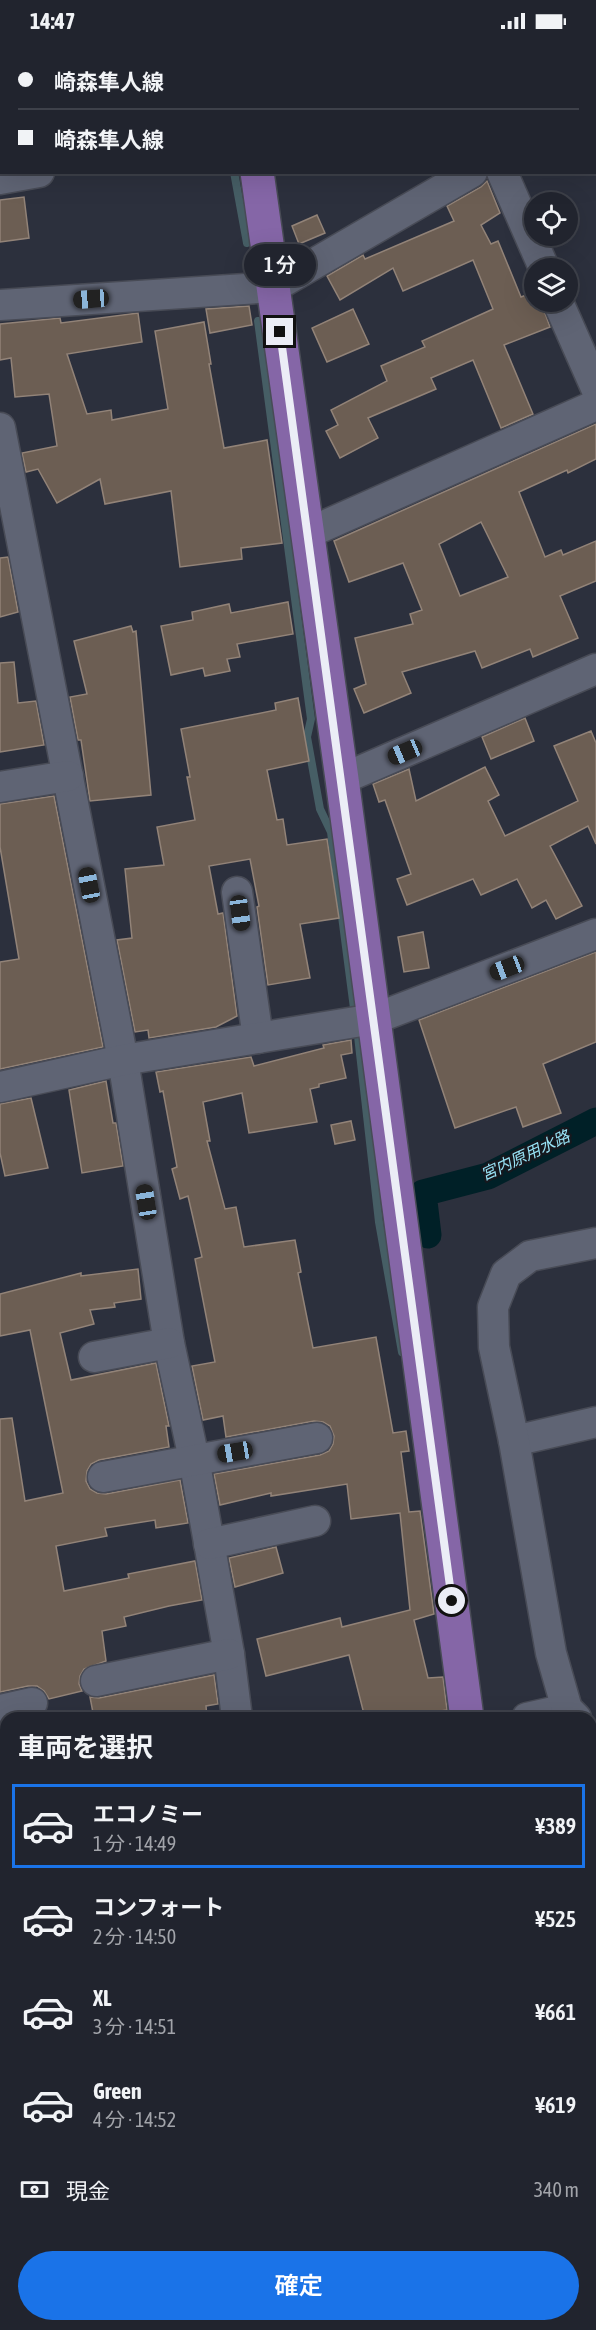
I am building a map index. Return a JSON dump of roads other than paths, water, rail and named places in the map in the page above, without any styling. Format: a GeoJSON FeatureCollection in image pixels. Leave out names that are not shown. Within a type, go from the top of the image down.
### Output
{"type":"FeatureCollection","features":[{"type":"Feature","properties":{"kind":"main road"},"geometry":{"type":"LineString","coordinates":[[257,174],[342,779],[466,1712]]}},
{"type":"Feature","properties":{"kind":"street"},"geometry":{"type":"LineString","coordinates":[[0,179],[28,174]]}},
{"type":"Feature","properties":{"kind":"street"},"geometry":{"type":"LineString","coordinates":[[0,305],[274,287],[469,174]]}},
{"type":"Feature","properties":{"kind":"street"},"geometry":{"type":"LineString","coordinates":[[503,174],[540,258]]}},
{"type":"Feature","properties":{"kind":"street"},"geometry":{"type":"LineString","coordinates":[[562,312],[596,388]]}},
{"type":"Feature","properties":{"kind":"street"},"geometry":{"type":"LineString","coordinates":[[308,533],[596,405]]}},
{"type":"Feature","properties":{"kind":"street"},"geometry":{"type":"LineString","coordinates":[[0,428],[12,549],[68,776],[123,1060],[169,1343],[194,1459],[229,1654],[236,1712]]}},
{"type":"Feature","properties":{"kind":"street"},"geometry":{"type":"LineString","coordinates":[[342,779],[596,669]]}},
{"type":"Feature","properties":{"kind":"street"},"geometry":{"type":"LineString","coordinates":[[0,787],[68,776]]}},
{"type":"Feature","properties":{"kind":"street"},"geometry":{"type":"LineString","coordinates":[[237,892],[258,1038]]}},
{"type":"Feature","properties":{"kind":"street"},"geometry":{"type":"LineString","coordinates":[[0,1087],[123,1060],[374,1019],[596,934]]}},
{"type":"Feature","properties":{"kind":"street"},"geometry":{"type":"LineString","coordinates":[[572,1712],[551,1653],[514,1441],[494,1347],[494,1307],[506,1274],[530,1256],[596,1243]]}},
{"type":"Feature","properties":{"kind":"street"},"geometry":{"type":"LineString","coordinates":[[94,1357],[169,1343]]}},
{"type":"Feature","properties":{"kind":"street"},"geometry":{"type":"LineString","coordinates":[[514,1441],[596,1422]]}},
{"type":"Feature","properties":{"kind":"street"},"geometry":{"type":"LineString","coordinates":[[103,1476],[317,1438]]}},
{"type":"Feature","properties":{"kind":"street"},"geometry":{"type":"LineString","coordinates":[[209,1544],[315,1521]]}},
{"type":"Feature","properties":{"kind":"street"},"geometry":{"type":"LineString","coordinates":[[96,1681],[229,1654]]}},
{"type":"Feature","properties":{"kind":"street"},"geometry":{"type":"LineString","coordinates":[[0,1710],[32,1703]]}},
{"type":"Feature","properties":{"kind":"waterway"},"geometry":{"type":"LineString","coordinates":[[234,174],[247,243]]}},
{"type":"Feature","properties":{"kind":"waterway"},"geometry":{"type":"LineString","coordinates":[[258,321],[311,719],[307,737],[320,809],[331,832],[355,1016]]}},
{"type":"Feature","properties":{"kind":"waterway"},"geometry":{"type":"LineString","coordinates":[[358,1036],[379,1222],[402,1352]]}},
{"type":"Feature","properties":{"kind":"waterway","name":"宮内原用水路"},"geometry":{"type":"LineString","coordinates":[[428,1235],[423,1193],[488,1176],[596,1121]]}}]}
